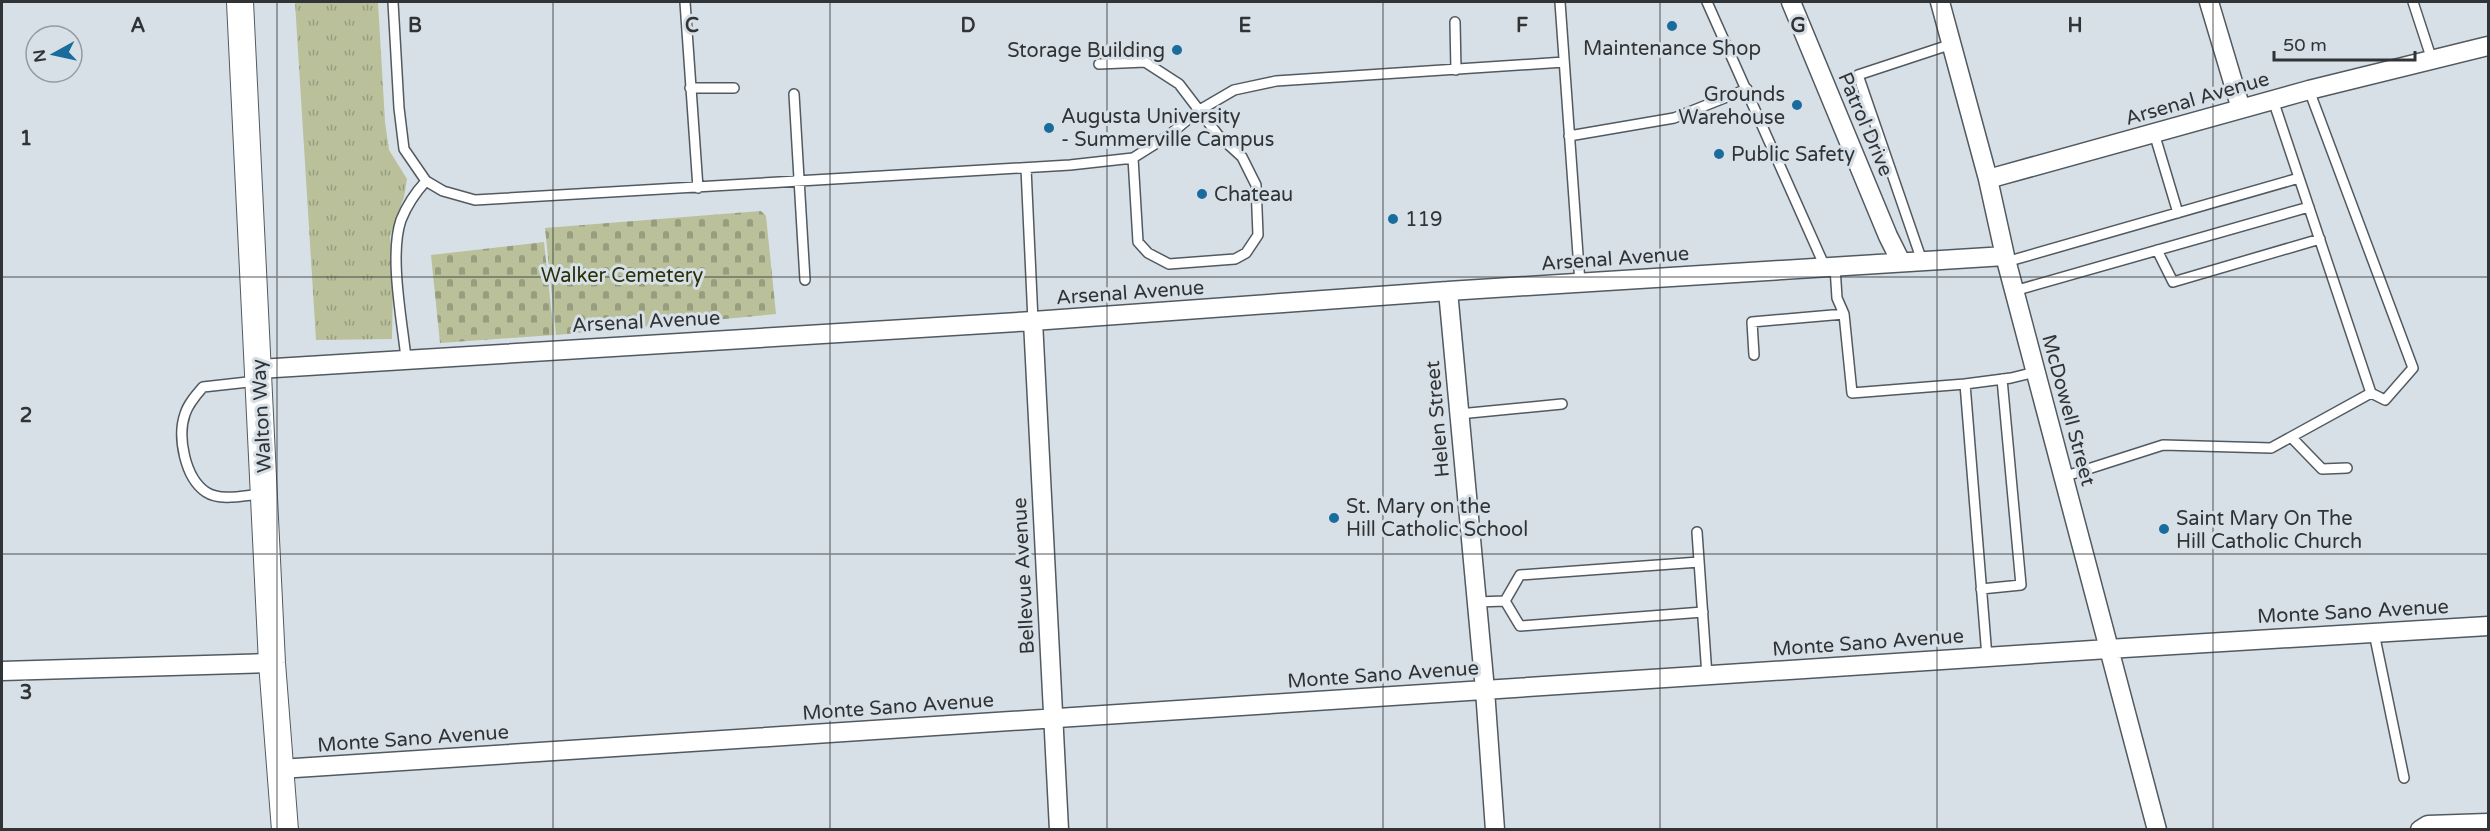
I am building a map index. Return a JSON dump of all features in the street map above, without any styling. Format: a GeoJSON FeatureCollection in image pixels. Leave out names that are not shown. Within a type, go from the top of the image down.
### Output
{"type":"FeatureCollection","features":[{"type":"Feature","properties":{"kind":"main road","name":"Walton Way"},"geometry":{"type":"LineString","coordinates":[[240,2],[272,663],[285,830]]}},
{"type":"Feature","properties":{"kind":"street","name":"Patrol Drive"},"geometry":{"type":"LineString","coordinates":[[1791,2],[1888,236],[1901,262]]}},
{"type":"Feature","properties":{"kind":"street","name":"McDowell Street"},"geometry":{"type":"LineString","coordinates":[[1940,2],[1988,179],[2035,372],[2157,830]]}},
{"type":"Feature","properties":{"kind":"street"},"geometry":{"type":"LineString","coordinates":[[2209,2],[2241,109]]}},
{"type":"Feature","properties":{"kind":"street","name":"Arsenal Avenue"},"geometry":{"type":"LineString","coordinates":[[1988,179],[2309,90],[2488,46]]}},
{"type":"Feature","properties":{"kind":"street","name":"Arsenal Avenue"},"geometry":{"type":"LineString","coordinates":[[259,375],[406,358],[1033,321],[1901,262],[2006,259]]}},
{"type":"Feature","properties":{"kind":"street","name":"Helen Street"},"geometry":{"type":"LineString","coordinates":[[1448,291],[1485,690],[1495,830]]}},
{"type":"Feature","properties":{"kind":"street","name":"Bellevue Avenue"},"geometry":{"type":"LineString","coordinates":[[1033,321],[1059,830]]}},
{"type":"Feature","properties":{"kind":"street","name":"Monte Sano Avenue"},"geometry":{"type":"LineString","coordinates":[[280,769],[2108,648],[2488,626]]}},
{"type":"Feature","properties":{"kind":"street"},"geometry":{"type":"LineString","coordinates":[[2,670],[272,663]]}},
{"type":"Feature","properties":{"kind":"street"},"geometry":{"type":"LineString","coordinates":[[2420,830],[2428,825],[2488,823]]}},
{"type":"Feature","properties":{"kind":"lane"},"geometry":{"type":"LineString","coordinates":[[393,2],[399,108],[404,149],[426,181],[442,191],[474,200],[1026,168],[1133,158],[1168,136],[1198,111],[1234,90],[1276,81],[1564,62]]}},
{"type":"Feature","properties":{"kind":"lane"},"geometry":{"type":"LineString","coordinates":[[685,2],[698,188]]}},
{"type":"Feature","properties":{"kind":"lane"},"geometry":{"type":"LineString","coordinates":[[1560,2],[1580,283]]}},
{"type":"Feature","properties":{"kind":"lane"},"geometry":{"type":"LineString","coordinates":[[1707,2],[1830,267],[1837,298],[1844,314],[1852,393],[1965,384],[2035,372]]}},
{"type":"Feature","properties":{"kind":"lane"},"geometry":{"type":"LineString","coordinates":[[2413,2],[2432,60]]}},
{"type":"Feature","properties":{"kind":"lane"},"geometry":{"type":"LineString","coordinates":[[1455,22],[1456,70]]}},
{"type":"Feature","properties":{"kind":"lane"},"geometry":{"type":"LineString","coordinates":[[1922,261],[1858,75],[1952,45]]}},
{"type":"Feature","properties":{"kind":"lane"},"geometry":{"type":"LineString","coordinates":[[1099,64],[1144,62],[1179,84],[1218,135],[1242,157],[1256,186],[1258,235],[1246,253],[1235,259],[1168,264],[1148,253],[1138,242],[1133,158]]}},
{"type":"Feature","properties":{"kind":"lane"},"geometry":{"type":"LineString","coordinates":[[690,88],[734,88]]}},
{"type":"Feature","properties":{"kind":"lane"},"geometry":{"type":"LineString","coordinates":[[1569,136],[1674,118],[1747,89]]}},
{"type":"Feature","properties":{"kind":"lane"},"geometry":{"type":"LineString","coordinates":[[2273,100],[2371,393],[2385,400],[2413,368],[2309,90]]}},
{"type":"Feature","properties":{"kind":"lane"},"geometry":{"type":"LineString","coordinates":[[794,94],[805,280]]}},
{"type":"Feature","properties":{"kind":"lane"},"geometry":{"type":"LineString","coordinates":[[2154,133],[2178,213]]}},
{"type":"Feature","properties":{"kind":"lane"},"geometry":{"type":"LineString","coordinates":[[1026,168],[1033,321]]}},
{"type":"Feature","properties":{"kind":"lane"},"geometry":{"type":"LineString","coordinates":[[2006,259],[2299,178]]}},
{"type":"Feature","properties":{"kind":"lane"},"geometry":{"type":"LineString","coordinates":[[406,358],[397,259],[401,221],[413,196],[426,181]]}},
{"type":"Feature","properties":{"kind":"lane"},"geometry":{"type":"LineString","coordinates":[[2014,291],[2309,207]]}},
{"type":"Feature","properties":{"kind":"lane"},"geometry":{"type":"LineString","coordinates":[[2157,250],[2173,282],[2320,239]]}},
{"type":"Feature","properties":{"kind":"lane"},"geometry":{"type":"LineString","coordinates":[[1754,354],[1752,322],[1844,314]]}},
{"type":"Feature","properties":{"kind":"lane"},"geometry":{"type":"LineString","coordinates":[[259,375],[203,387],[185,412],[182,441],[192,475],[206,492],[219,497],[265,494]]}},
{"type":"Feature","properties":{"kind":"lane"},"geometry":{"type":"LineString","coordinates":[[1981,588],[2021,585],[2002,379]]}},
{"type":"Feature","properties":{"kind":"lane"},"geometry":{"type":"LineString","coordinates":[[1965,384],[1987,657]]}},
{"type":"Feature","properties":{"kind":"lane"},"geometry":{"type":"LineString","coordinates":[[2063,477],[2163,445],[2271,448],[2371,393]]}},
{"type":"Feature","properties":{"kind":"lane"},"geometry":{"type":"LineString","coordinates":[[1460,414],[1562,404]]}},
{"type":"Feature","properties":{"kind":"lane"},"geometry":{"type":"LineString","coordinates":[[2291,437],[2322,469],[2347,468]]}},
{"type":"Feature","properties":{"kind":"lane"},"geometry":{"type":"LineString","coordinates":[[1697,532],[1707,676]]}},
{"type":"Feature","properties":{"kind":"lane"},"geometry":{"type":"LineString","coordinates":[[1506,601],[1520,575],[1699,562]]}},
{"type":"Feature","properties":{"kind":"lane"},"geometry":{"type":"LineString","coordinates":[[1477,602],[1506,601]]}},
{"type":"Feature","properties":{"kind":"lane"},"geometry":{"type":"LineString","coordinates":[[1506,601],[1520,626],[1703,612]]}},
{"type":"Feature","properties":{"kind":"lane"},"geometry":{"type":"LineString","coordinates":[[2374,633],[2404,778]]}},
{"type":"Feature","properties":{"kind":"green space"},"geometry":{"type":"Polygon","coordinates":[[[295,2],[378,2],[385,122],[389,150],[407,179],[404,197],[390,236],[393,277],[392,339],[316,340],[295,2]]]}},
{"type":"Feature","properties":{"kind":"green space","name":"Walker Cemetery"},"geometry":{"type":"Polygon","coordinates":[[[761,211],[766,216],[776,314],[556,335],[545,228],[761,211]]]}},
{"type":"Feature","properties":{"kind":"green space"},"geometry":{"type":"Polygon","coordinates":[[[544,242],[554,335],[440,343],[431,255],[544,242]]]}},
{"type":"Feature","properties":{"kind":"place","name":"Maintenance Shop"},"geometry":{"type":"Point","coordinates":[1672,26]}},
{"type":"Feature","properties":{"kind":"place","name":"Storage Building"},"geometry":{"type":"Point","coordinates":[1177,50]}},
{"type":"Feature","properties":{"kind":"place","name":"Grounds Warehouse"},"geometry":{"type":"Point","coordinates":[1797,105]}},
{"type":"Feature","properties":{"kind":"place","name":"Augusta University - Summerville Campus"},"geometry":{"type":"Point","coordinates":[1049,128]}},
{"type":"Feature","properties":{"kind":"place","name":"Public Safety"},"geometry":{"type":"Point","coordinates":[1719,154]}},
{"type":"Feature","properties":{"kind":"place","name":"Chateau"},"geometry":{"type":"Point","coordinates":[1202,194]}},
{"type":"Feature","properties":{"kind":"place","name":"119"},"geometry":{"type":"Point","coordinates":[1393,219]}},
{"type":"Feature","properties":{"kind":"place","name":"St. Mary on the Hill Catholic School"},"geometry":{"type":"Point","coordinates":[1334,518]}},
{"type":"Feature","properties":{"kind":"place","name":"Saint Mary On The Hill Catholic Church"},"geometry":{"type":"Point","coordinates":[2164,529]}}]}
